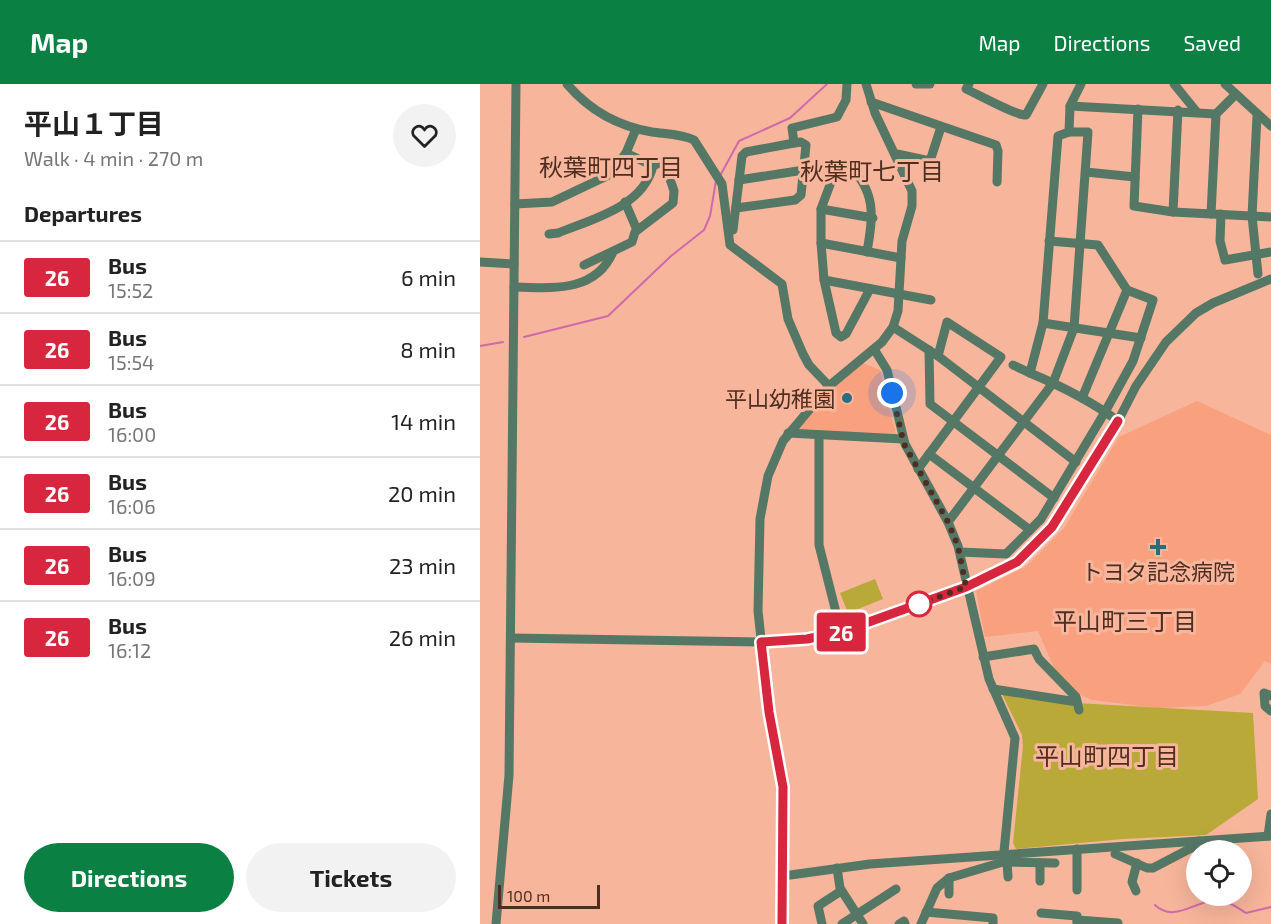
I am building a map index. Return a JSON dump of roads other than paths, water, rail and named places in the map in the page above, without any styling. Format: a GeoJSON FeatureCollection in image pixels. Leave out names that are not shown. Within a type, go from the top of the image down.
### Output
{"type":"FeatureCollection","features":[{"type":"Feature","properties":{"kind":"street"},"geometry":{"type":"LineString","coordinates":[[496,924],[509,775],[516,84]]}},
{"type":"Feature","properties":{"kind":"street"},"geometry":{"type":"LineString","coordinates":[[567,84],[596,112],[636,129],[689,137],[698,144],[718,176],[730,245],[782,284],[788,319],[803,354],[809,365],[828,386]]}},
{"type":"Feature","properties":{"kind":"street"},"geometry":{"type":"LineString","coordinates":[[794,143],[793,126],[837,117],[846,100],[847,84]]}},
{"type":"Feature","properties":{"kind":"street"},"geometry":{"type":"LineString","coordinates":[[782,924],[783,787],[769,712],[758,611],[760,519],[774,457],[788,434],[828,386],[874,349],[893,327],[900,295],[901,258],[913,199],[897,154],[871,102],[866,84]]}},
{"type":"Feature","properties":{"kind":"street"},"geometry":{"type":"LineString","coordinates":[[916,84],[930,84]]}},
{"type":"Feature","properties":{"kind":"street"},"geometry":{"type":"LineString","coordinates":[[969,84],[966,89],[996,101],[1018,116],[1026,115],[1043,84]]}},
{"type":"Feature","properties":{"kind":"street"},"geometry":{"type":"LineString","coordinates":[[1069,132],[1070,106],[1082,84]]}},
{"type":"Feature","properties":{"kind":"street"},"geometry":{"type":"LineString","coordinates":[[1174,84],[1197,111]]}},
{"type":"Feature","properties":{"kind":"street"},"geometry":{"type":"LineString","coordinates":[[1225,84],[1257,116],[1271,126]]}},
{"type":"Feature","properties":{"kind":"street"},"geometry":{"type":"LineString","coordinates":[[1235,94],[1216,114],[1216,214],[1220,241],[1225,260],[1271,252]]}},
{"type":"Feature","properties":{"kind":"street"},"geometry":{"type":"LineString","coordinates":[[871,102],[996,145],[998,151],[997,182]]}},
{"type":"Feature","properties":{"kind":"street"},"geometry":{"type":"LineString","coordinates":[[1070,106],[1197,111],[1216,114]]}},
{"type":"Feature","properties":{"kind":"street"},"geometry":{"type":"LineString","coordinates":[[1138,109],[1134,206],[1173,212],[1271,217]]}},
{"type":"Feature","properties":{"kind":"street"},"geometry":{"type":"LineString","coordinates":[[1173,212],[1178,110]]}},
{"type":"Feature","properties":{"kind":"street"},"geometry":{"type":"LineString","coordinates":[[1257,116],[1252,216],[1258,274]]}},
{"type":"Feature","properties":{"kind":"street"},"geometry":{"type":"LineString","coordinates":[[897,154],[930,160],[941,127]]}},
{"type":"Feature","properties":{"kind":"street"},"geometry":{"type":"LineString","coordinates":[[515,204],[552,202],[600,180],[618,166],[636,129]]}},
{"type":"Feature","properties":{"kind":"street"},"geometry":{"type":"LineString","coordinates":[[948,522],[1053,383],[1074,328],[1088,132],[1069,132],[1058,136],[1042,323],[1030,373]]}},
{"type":"Feature","properties":{"kind":"street"},"geometry":{"type":"LineString","coordinates":[[733,230],[742,156],[746,152],[794,143],[801,142],[806,145],[801,195],[795,200],[736,208]]}},
{"type":"Feature","properties":{"kind":"street"},"geometry":{"type":"LineString","coordinates":[[626,153],[653,166]]}},
{"type":"Feature","properties":{"kind":"street"},"geometry":{"type":"LineString","coordinates":[[549,234],[558,233],[625,202],[641,191],[653,166],[664,161],[674,191],[673,203],[637,230],[632,243],[584,265]]}},
{"type":"Feature","properties":{"kind":"street"},"geometry":{"type":"LineString","coordinates":[[867,252],[873,218],[870,196],[847,164],[837,166],[821,208],[821,243],[824,280],[836,333],[841,337],[846,334],[870,289]]}},
{"type":"Feature","properties":{"kind":"street"},"geometry":{"type":"LineString","coordinates":[[739,180],[804,170]]}},
{"type":"Feature","properties":{"kind":"street"},"geometry":{"type":"LineString","coordinates":[[1086,172],[1135,177]]}},
{"type":"Feature","properties":{"kind":"street"},"geometry":{"type":"LineString","coordinates":[[625,202],[637,230]]}},
{"type":"Feature","properties":{"kind":"street"},"geometry":{"type":"LineString","coordinates":[[821,208],[873,218]]}},
{"type":"Feature","properties":{"kind":"street"},"geometry":{"type":"LineString","coordinates":[[960,552],[1006,554],[1041,519],[1106,412],[1133,361],[1153,300],[1127,290],[1098,244],[1049,241]]}},
{"type":"Feature","properties":{"kind":"street"},"geometry":{"type":"LineString","coordinates":[[821,243],[901,258]]}},
{"type":"Feature","properties":{"kind":"street"},"geometry":{"type":"LineString","coordinates":[[514,287],[566,288],[584,284],[608,263],[612,252]]}},
{"type":"Feature","properties":{"kind":"street"},"geometry":{"type":"LineString","coordinates":[[480,262],[514,264]]}},
{"type":"Feature","properties":{"kind":"street"},"geometry":{"type":"LineString","coordinates":[[511,638],[761,642],[807,639],[841,632],[966,587],[1017,562],[1046,534],[1118,421],[1136,386],[1166,342],[1182,325],[1213,303],[1271,279]]}},
{"type":"Feature","properties":{"kind":"street"},"geometry":{"type":"LineString","coordinates":[[824,280],[931,300]]}},
{"type":"Feature","properties":{"kind":"street"},"geometry":{"type":"LineString","coordinates":[[1082,398],[1127,290]]}},
{"type":"Feature","properties":{"kind":"street"},"geometry":{"type":"LineString","coordinates":[[918,469],[1001,357],[947,322],[938,356]]}},
{"type":"Feature","properties":{"kind":"street"},"geometry":{"type":"LineString","coordinates":[[1042,323],[1141,338]]}},
{"type":"Feature","properties":{"kind":"street"},"geometry":{"type":"LineString","coordinates":[[893,327],[938,356],[1076,462]]}},
{"type":"Feature","properties":{"kind":"street"},"geometry":{"type":"LineString","coordinates":[[874,349],[887,370],[903,439],[948,522],[960,552],[983,657],[993,689],[1013,730],[1016,744],[1005,859],[1008,878]]}},
{"type":"Feature","properties":{"kind":"street"},"geometry":{"type":"LineString","coordinates":[[928,350],[930,404],[1054,498]]}},
{"type":"Feature","properties":{"kind":"street"},"geometry":{"type":"LineString","coordinates":[[1013,365],[1082,398],[1118,421]]}},
{"type":"Feature","properties":{"kind":"street"},"geometry":{"type":"LineString","coordinates":[[788,434],[903,439]]}},
{"type":"Feature","properties":{"kind":"street"},"geometry":{"type":"LineString","coordinates":[[819,435],[819,545],[841,632]]}},
{"type":"Feature","properties":{"kind":"street"},"geometry":{"type":"LineString","coordinates":[[929,454],[1030,530]]}},
{"type":"Feature","properties":{"kind":"street"},"geometry":{"type":"LineString","coordinates":[[983,657],[1034,649],[1039,659],[1076,697],[1078,706],[993,689]]}},
{"type":"Feature","properties":{"kind":"street"},"geometry":{"type":"LineString","coordinates":[[1271,696],[1264,693],[1265,706],[1271,711]]}},
{"type":"Feature","properties":{"kind":"street"},"geometry":{"type":"LineString","coordinates":[[1213,840],[1269,836],[1271,814]]}},
{"type":"Feature","properties":{"kind":"street"},"geometry":{"type":"LineString","coordinates":[[783,876],[837,868],[1024,858],[1077,849],[1186,842]]}},
{"type":"Feature","properties":{"kind":"street"},"geometry":{"type":"LineString","coordinates":[[1077,849],[1077,890]]}},
{"type":"Feature","properties":{"kind":"street"},"geometry":{"type":"LineString","coordinates":[[1115,854],[1153,868],[1186,851]]}},
{"type":"Feature","properties":{"kind":"street"},"geometry":{"type":"LineString","coordinates":[[1024,858],[1040,863],[1055,864]]}},
{"type":"Feature","properties":{"kind":"street"},"geometry":{"type":"LineString","coordinates":[[921,924],[937,888],[950,878],[1005,859]]}},
{"type":"Feature","properties":{"kind":"street"},"geometry":{"type":"LineString","coordinates":[[1040,863],[1040,881]]}},
{"type":"Feature","properties":{"kind":"street"},"geometry":{"type":"LineString","coordinates":[[1136,891],[1132,882],[1137,863]]}},
{"type":"Feature","properties":{"kind":"street"},"geometry":{"type":"LineString","coordinates":[[837,868],[841,891],[863,924]]}},
{"type":"Feature","properties":{"kind":"street"},"geometry":{"type":"LineString","coordinates":[[949,894],[950,878]]}},
{"type":"Feature","properties":{"kind":"street"},"geometry":{"type":"LineString","coordinates":[[842,924],[896,889]]}},
{"type":"Feature","properties":{"kind":"street"},"geometry":{"type":"LineString","coordinates":[[822,924],[818,906],[841,891]]}},
{"type":"Feature","properties":{"kind":"street"},"geometry":{"type":"LineString","coordinates":[[926,912],[993,918],[993,924]]}},
{"type":"Feature","properties":{"kind":"street"},"geometry":{"type":"LineString","coordinates":[[1041,913],[1077,915],[1077,922],[1118,923]]}},
{"type":"Feature","properties":{"kind":"street"},"geometry":{"type":"LineString","coordinates":[[899,924],[904,921],[905,924]]}},
{"type":"Feature","properties":{"kind":"waterway"},"geometry":{"type":"LineString","coordinates":[[721,174],[739,141],[790,118],[827,84]]}},
{"type":"Feature","properties":{"kind":"waterway"},"geometry":{"type":"LineString","coordinates":[[524,337],[608,316],[671,256],[704,230],[710,216],[716,181]]}},
{"type":"Feature","properties":{"kind":"waterway"},"geometry":{"type":"LineString","coordinates":[[480,346],[503,342]]}},
{"type":"Feature","properties":{"kind":"waterway"},"geometry":{"type":"LineString","coordinates":[[1155,905],[1170,912],[1178,912],[1220,900],[1246,913],[1271,907]]}},
{"type":"Feature","properties":{"kind":"place","name":"平山幼稚園"},"geometry":{"type":"Point","coordinates":[847,398]}},
{"type":"Feature","properties":{"kind":"place","name":"トヨタ記念病院"},"geometry":{"type":"Point","coordinates":[1158,547]}},
{"type":"Feature","properties":{"kind":"district","name":"秋葉町四丁目"},"geometry":{"type":"Point","coordinates":[611,166]}},
{"type":"Feature","properties":{"kind":"district","name":"秋葉町七丁目"},"geometry":{"type":"Point","coordinates":[872,170]}},
{"type":"Feature","properties":{"kind":"district","name":"平山町三丁目"},"geometry":{"type":"Point","coordinates":[1125,620]}},
{"type":"Feature","properties":{"kind":"district","name":"平山町四丁目"},"geometry":{"type":"Point","coordinates":[1107,755]}}]}
